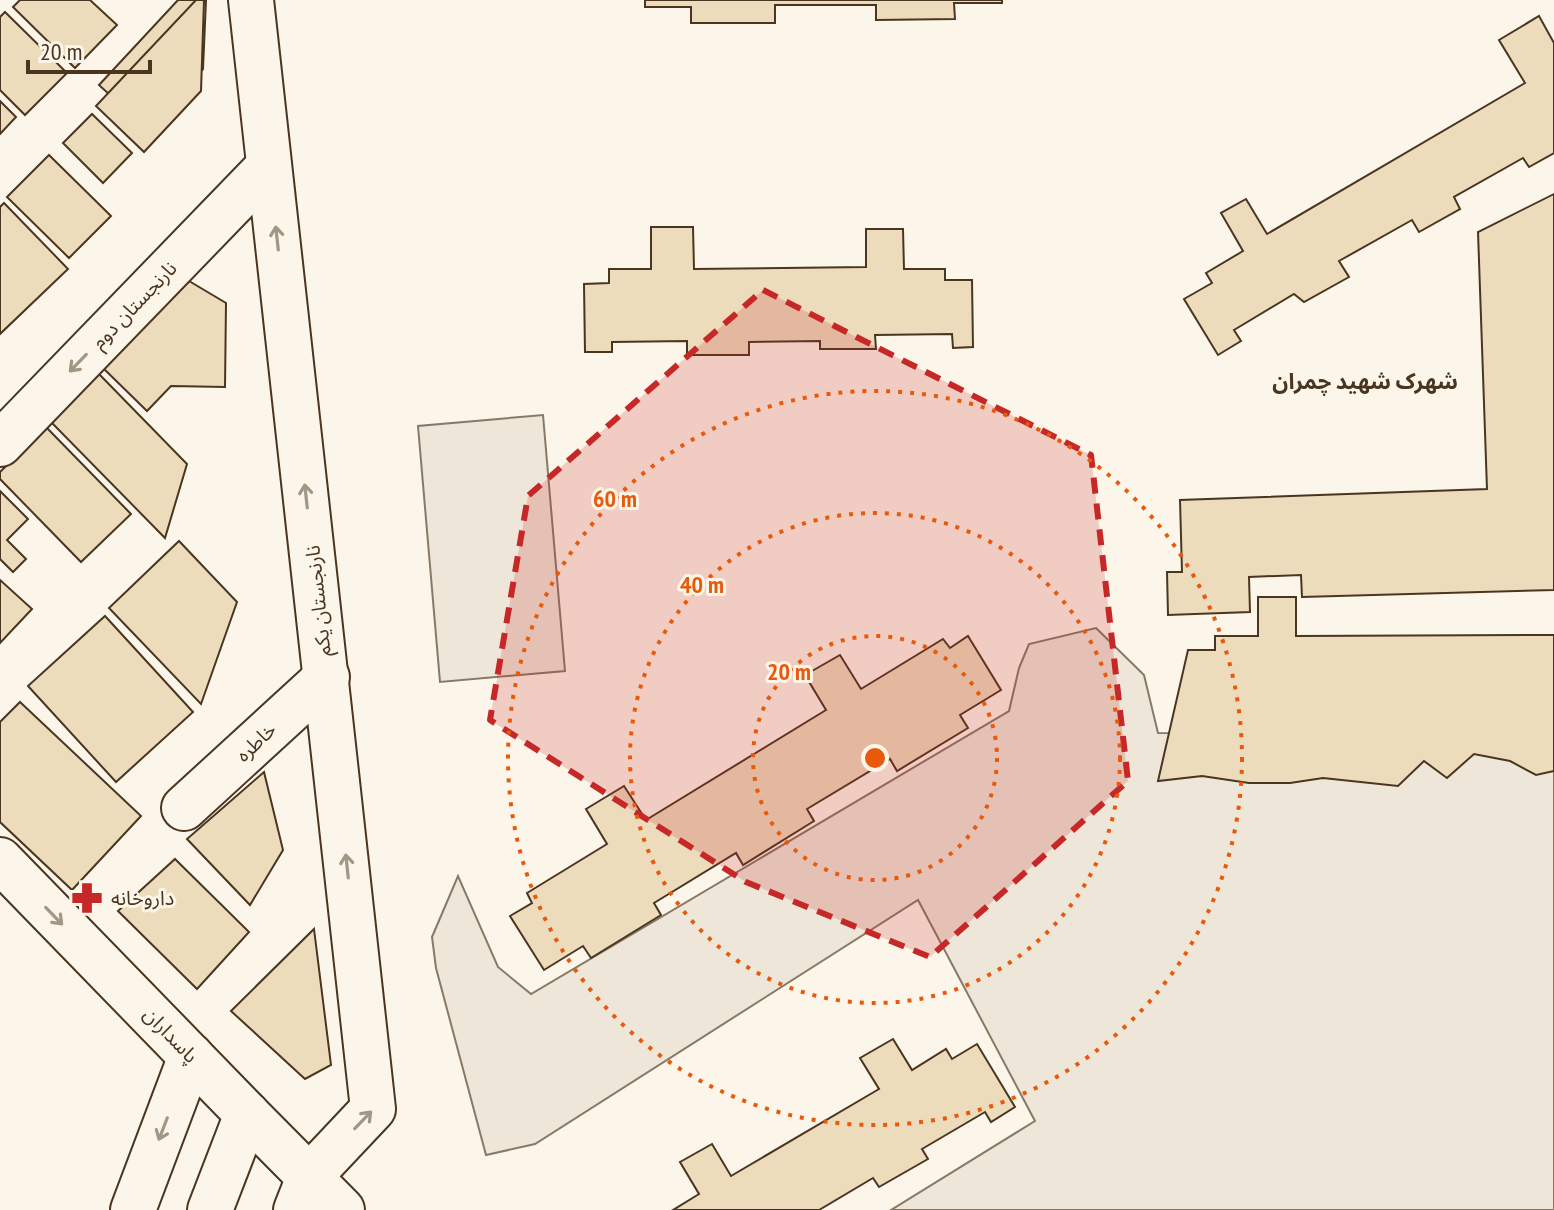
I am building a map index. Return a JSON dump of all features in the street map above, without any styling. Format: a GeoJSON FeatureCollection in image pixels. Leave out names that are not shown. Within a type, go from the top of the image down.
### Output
{"type":"FeatureCollection","features":[{"type":"Feature","properties":{"kind":"main road","name":"نارنجستان یکم"},"geometry":{"type":"LineString","coordinates":[[251,0],[373,1109],[302,1193]]}},
{"type":"Feature","properties":{"kind":"main road","name":"نارنجستان دوم"},"geometry":{"type":"LineString","coordinates":[[0,444],[269,166]]}},
{"type":"Feature","properties":{"kind":"main road","name":"خاطره"},"geometry":{"type":"LineString","coordinates":[[184,808],[327,677]]}},
{"type":"Feature","properties":{"kind":"main road","name":"پاسداران"},"geometry":{"type":"LineString","coordinates":[[0,860],[247,1114],[302,1193],[342,1210]]}},
{"type":"Feature","properties":{"kind":"main road"},"geometry":{"type":"LineString","coordinates":[[133,1210],[191,1056]]}},
{"type":"Feature","properties":{"kind":"main road"},"geometry":{"type":"LineString","coordinates":[[210,1210],[247,1114]]}},
{"type":"Feature","properties":{"kind":"highlighted area"},"geometry":{"type":"Polygon","coordinates":[[[763,290],[1091,455],[1128,781],[930,957],[746,882],[490,720],[528,496],[763,290]]]}},
{"type":"Feature","properties":{"kind":"shaded area"},"geometry":{"type":"Polygon","coordinates":[[[543,415],[565,671],[440,682],[418,426],[543,415]]]}},
{"type":"Feature","properties":{"kind":"shaded area"},"geometry":{"type":"Polygon","coordinates":[[[1096,628],[1144,675],[1158,733],[1554,735],[1554,1210],[891,1210],[1035,1121],[918,900],[535,1144],[486,1155],[436,968],[432,937],[458,876],[498,967],[531,994],[1009,711],[1019,668],[1029,644],[1096,628]]]}},
{"type":"Feature","properties":{"kind":"building"},"geometry":{"type":"Polygon","coordinates":[[[20,0],[90,0],[117,25],[75,68],[13,7],[20,0]]]}},
{"type":"Feature","properties":{"kind":"building"},"geometry":{"type":"Polygon","coordinates":[[[178,0],[206,0],[203,69],[147,129],[99,85],[178,0]]]}},
{"type":"Feature","properties":{"kind":"building"},"geometry":{"type":"Polygon","coordinates":[[[196,0],[204,0],[201,91],[144,152],[96,106],[196,0]]]}},
{"type":"Feature","properties":{"kind":"building"},"geometry":{"type":"Polygon","coordinates":[[[645,0],[1002,0],[1002,3],[954,3],[955,19],[876,20],[876,5],[775,5],[775,23],[691,23],[691,7],[645,7],[645,0]]]}},
{"type":"Feature","properties":{"kind":"building"},"geometry":{"type":"Polygon","coordinates":[[[5,12],[67,73],[25,115],[0,90],[0,17],[5,12]]]}},
{"type":"Feature","properties":{"kind":"building"},"geometry":{"type":"Polygon","coordinates":[[[1539,16],[1554,43],[1554,153],[1529,167],[1523,158],[1454,197],[1460,209],[1419,232],[1412,220],[1339,261],[1349,277],[1304,302],[1294,294],[1234,330],[1241,341],[1218,355],[1184,299],[1212,283],[1206,273],[1243,251],[1221,213],[1246,199],[1267,234],[1525,83],[1499,40],[1539,16]]]}},
{"type":"Feature","properties":{"kind":"building"},"geometry":{"type":"Polygon","coordinates":[[[0,101],[16,117],[0,134],[0,101]]]}},
{"type":"Feature","properties":{"kind":"building"},"geometry":{"type":"Polygon","coordinates":[[[92,114],[132,153],[103,183],[63,143],[92,114]]]}},
{"type":"Feature","properties":{"kind":"building"},"geometry":{"type":"Polygon","coordinates":[[[49,155],[111,216],[69,258],[7,197],[49,155]]]}},
{"type":"Feature","properties":{"kind":"building"},"geometry":{"type":"Polygon","coordinates":[[[1554,194],[1554,590],[1302,597],[1301,575],[1249,577],[1250,612],[1168,615],[1167,572],[1182,572],[1180,500],[1487,489],[1478,232],[1554,194]]]}},
{"type":"Feature","properties":{"kind":"building"},"geometry":{"type":"Polygon","coordinates":[[[4,203],[68,269],[0,334],[0,207],[4,203]]]}},
{"type":"Feature","properties":{"kind":"building"},"geometry":{"type":"Polygon","coordinates":[[[651,227],[693,227],[694,269],[866,267],[866,229],[903,229],[904,269],[945,269],[945,280],[972,280],[973,347],[953,348],[952,334],[875,335],[876,349],[820,349],[820,341],[749,342],[749,355],[687,355],[687,341],[612,342],[612,352],[585,352],[584,284],[609,283],[609,269],[651,269],[651,227]]]}},
{"type":"Feature","properties":{"kind":"building"},"geometry":{"type":"Polygon","coordinates":[[[189,281],[226,303],[225,387],[171,386],[147,411],[103,368],[189,281]]]}},
{"type":"Feature","properties":{"kind":"building"},"geometry":{"type":"Polygon","coordinates":[[[99,374],[187,464],[165,538],[51,422],[99,374]]]}},
{"type":"Feature","properties":{"kind":"building"},"geometry":{"type":"Polygon","coordinates":[[[46,427],[131,514],[81,562],[0,479],[0,472],[46,427]]]}},
{"type":"Feature","properties":{"kind":"building"},"geometry":{"type":"Polygon","coordinates":[[[0,491],[28,519],[7,540],[26,559],[13,572],[0,559],[0,491]]]}},
{"type":"Feature","properties":{"kind":"building"},"geometry":{"type":"Polygon","coordinates":[[[179,541],[237,602],[201,704],[109,608],[179,541]]]}},
{"type":"Feature","properties":{"kind":"building"},"geometry":{"type":"Polygon","coordinates":[[[0,580],[32,609],[0,643],[0,580]]]}},
{"type":"Feature","properties":{"kind":"building"},"geometry":{"type":"Polygon","coordinates":[[[1258,597],[1296,597],[1296,636],[1554,635],[1554,771],[1536,775],[1510,761],[1474,754],[1447,778],[1424,761],[1398,786],[1323,778],[1290,783],[1249,783],[1202,776],[1158,781],[1188,650],[1215,650],[1215,636],[1258,636],[1258,597]]]}},
{"type":"Feature","properties":{"kind":"building"},"geometry":{"type":"Polygon","coordinates":[[[105,616],[193,712],[116,782],[28,686],[105,616]]]}},
{"type":"Feature","properties":{"kind":"building"},"geometry":{"type":"Polygon","coordinates":[[[968,636],[1001,690],[960,715],[968,728],[897,771],[890,759],[807,809],[814,821],[743,865],[736,853],[654,903],[661,915],[591,958],[583,946],[544,970],[510,916],[532,903],[527,893],[607,844],[586,809],[624,786],[646,820],[826,710],[805,675],[840,655],[861,689],[943,639],[950,648],[968,636]]]}},
{"type":"Feature","properties":{"kind":"building"},"geometry":{"type":"Polygon","coordinates":[[[20,702],[141,816],[72,890],[0,822],[0,722],[20,702]]]}},
{"type":"Feature","properties":{"kind":"building"},"geometry":{"type":"Polygon","coordinates":[[[264,772],[283,850],[250,905],[187,839],[264,772]]]}},
{"type":"Feature","properties":{"kind":"building"},"geometry":{"type":"Polygon","coordinates":[[[175,859],[249,932],[197,989],[118,911],[175,859]]]}},
{"type":"Feature","properties":{"kind":"building"},"geometry":{"type":"Polygon","coordinates":[[[314,929],[331,1065],[305,1079],[231,1011],[314,929]]]}},
{"type":"Feature","properties":{"kind":"building"},"geometry":{"type":"Polygon","coordinates":[[[893,1039],[912,1070],[946,1049],[952,1059],[977,1044],[1015,1107],[991,1122],[985,1112],[922,1149],[928,1159],[879,1187],[873,1178],[819,1210],[673,1210],[699,1194],[680,1162],[712,1144],[731,1176],[879,1089],[860,1058],[893,1039]]]}},
{"type":"Feature","properties":{"kind":"place","name":"داروخانه"},"geometry":{"type":"Point","coordinates":[87,898]}},
{"type":"Feature","properties":{"kind":"district","name":"شهرک شهید چمران"},"geometry":{"type":"Point","coordinates":[1365,381]}}]}
